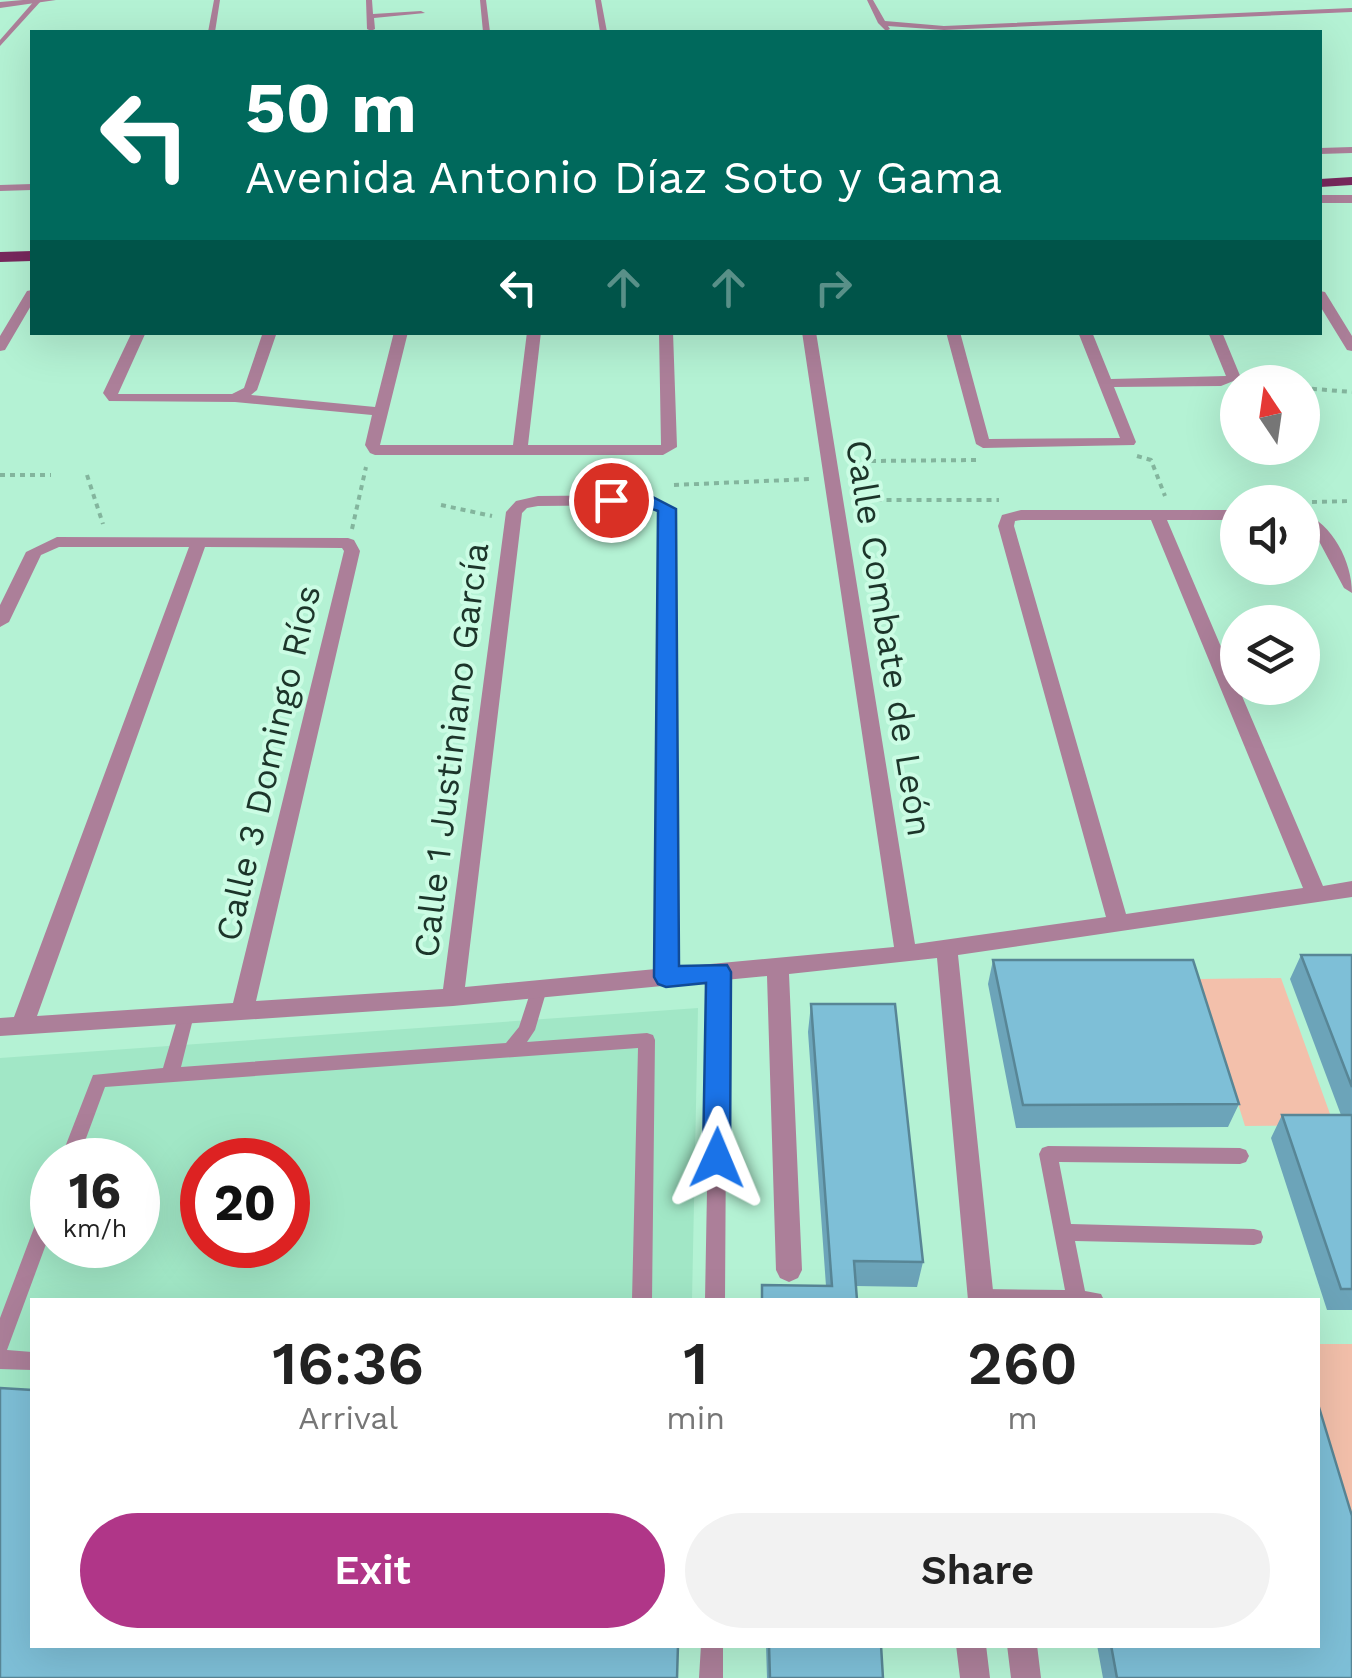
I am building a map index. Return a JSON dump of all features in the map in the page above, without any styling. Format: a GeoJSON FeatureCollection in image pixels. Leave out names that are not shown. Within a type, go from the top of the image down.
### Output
{"type":"FeatureCollection","features":[{"type":"Feature","properties":{"kind":"main road"},"geometry":{"type":"LineString","coordinates":[[1322,183],[1352,181]]}},
{"type":"Feature","properties":{"kind":"main road"},"geometry":{"type":"LineString","coordinates":[[0,240],[30,239]]}},
{"type":"Feature","properties":{"kind":"main road"},"geometry":{"type":"LineString","coordinates":[[0,257],[30,256]]}},
{"type":"Feature","properties":{"kind":"street"},"geometry":{"type":"LineString","coordinates":[[0,5],[50,0]]}},
{"type":"Feature","properties":{"kind":"street"},"geometry":{"type":"LineString","coordinates":[[1322,199],[1352,198]]}},
{"type":"Feature","properties":{"kind":"street"},"geometry":{"type":"LineString","coordinates":[[0,347],[30,297]]}},
{"type":"Feature","properties":{"kind":"street"},"geometry":{"type":"LineString","coordinates":[[1322,298],[1352,347]]}},
{"type":"Feature","properties":{"kind":"street"},"geometry":{"type":"LineString","coordinates":[[138,335],[110,393],[114,398],[235,398],[383,412]]}},
{"type":"Feature","properties":{"kind":"street"},"geometry":{"type":"LineString","coordinates":[[235,398],[250,390],[269,335]]}},
{"type":"Feature","properties":{"kind":"street"},"geometry":{"type":"LineString","coordinates":[[399,335],[372,445],[376,450],[666,449],[666,335]]}},
{"type":"Feature","properties":{"kind":"street"},"geometry":{"type":"LineString","coordinates":[[520,452],[534,335]]}},
{"type":"Feature","properties":{"kind":"street","name":"Calle Combate de León"},"geometry":{"type":"LineString","coordinates":[[809,335],[906,954]]}},
{"type":"Feature","properties":{"kind":"street"},"geometry":{"type":"LineString","coordinates":[[954,335],[983,444],[1128,442],[1086,335]]}},
{"type":"Feature","properties":{"kind":"street"},"geometry":{"type":"LineString","coordinates":[[1108,383],[1221,382],[1234,378],[1216,335]]}},
{"type":"Feature","properties":{"kind":"street"},"geometry":{"type":"LineString","coordinates":[[513,516],[522,504],[538,501],[647,500],[667,509],[666,977]]}},
{"type":"Feature","properties":{"kind":"street"},"geometry":{"type":"LineString","coordinates":[[1158,505],[1316,894]]}},
{"type":"Feature","properties":{"kind":"street"},"geometry":{"type":"LineString","coordinates":[[1118,924],[1006,526],[1008,518],[1019,508],[1158,505],[1220,513]]}},
{"type":"Feature","properties":{"kind":"street","name":"Calle 1 Justiniano García"},"geometry":{"type":"LineString","coordinates":[[453,997],[513,516]]}},
{"type":"Feature","properties":{"kind":"street"},"geometry":{"type":"LineString","coordinates":[[1320,528],[1352,588]]}},
{"type":"Feature","properties":{"kind":"street"},"geometry":{"type":"LineString","coordinates":[[200,540],[12,1025],[453,997],[778,967],[906,954],[1352,890]]}},
{"type":"Feature","properties":{"kind":"street"},"geometry":{"type":"LineString","coordinates":[[0,622],[34,552],[58,542],[341,542]]}},
{"type":"Feature","properties":{"kind":"street","name":"Calle 3 Domingo Ríos"},"geometry":{"type":"LineString","coordinates":[[242,1012],[352,551],[341,542]]}},
{"type":"Feature","properties":{"kind":"street"},"geometry":{"type":"LineString","coordinates":[[947,948],[981,1298]]}},
{"type":"Feature","properties":{"kind":"street"},"geometry":{"type":"LineString","coordinates":[[778,967],[788,1270]]}},
{"type":"Feature","properties":{"kind":"street"},"geometry":{"type":"LineString","coordinates":[[972,1648],[975,1678]]}},
{"type":"Feature","properties":{"kind":"street"},"geometry":{"type":"LineString","coordinates":[[1022,1648],[1026,1678]]}},
{"type":"Feature","properties":{"kind":"lane"},"geometry":{"type":"LineString","coordinates":[[211,30],[217,0]]}},
{"type":"Feature","properties":{"kind":"lane"},"geometry":{"type":"LineString","coordinates":[[369,0],[372,29]]}},
{"type":"Feature","properties":{"kind":"lane"},"geometry":{"type":"LineString","coordinates":[[483,0],[487,30]]}},
{"type":"Feature","properties":{"kind":"lane"},"geometry":{"type":"LineString","coordinates":[[598,0],[604,30]]}},
{"type":"Feature","properties":{"kind":"lane"},"geometry":{"type":"LineString","coordinates":[[870,0],[887,30]]}},
{"type":"Feature","properties":{"kind":"lane"},"geometry":{"type":"LineString","coordinates":[[0,44],[38,1]]}},
{"type":"Feature","properties":{"kind":"lane"},"geometry":{"type":"LineString","coordinates":[[882,22],[944,28],[1352,10]]}},
{"type":"Feature","properties":{"kind":"lane"},"geometry":{"type":"LineString","coordinates":[[370,16],[421,13]]}},
{"type":"Feature","properties":{"kind":"lane"},"geometry":{"type":"LineString","coordinates":[[0,27],[13,26]]}},
{"type":"Feature","properties":{"kind":"lane"},"geometry":{"type":"LineString","coordinates":[[1322,151],[1352,150]]}},
{"type":"Feature","properties":{"kind":"lane"},"geometry":{"type":"LineString","coordinates":[[0,188],[30,187]]}},
{"type":"Feature","properties":{"kind":"lane"},"geometry":{"type":"LineString","coordinates":[[715,1298],[718,972]]}},
{"type":"Feature","properties":{"kind":"lane"},"geometry":{"type":"LineString","coordinates":[[511,1050],[527,1030],[538,990]]}},
{"type":"Feature","properties":{"kind":"lane"},"geometry":{"type":"LineString","coordinates":[[170,1075],[186,1015]]}},
{"type":"Feature","properties":{"kind":"lane"},"geometry":{"type":"LineString","coordinates":[[77,1138],[99,1080],[647,1040],[642,1298]]}},
{"type":"Feature","properties":{"kind":"lane"},"geometry":{"type":"LineString","coordinates":[[1077,1298],[1048,1154],[1240,1156]]}},
{"type":"Feature","properties":{"kind":"lane"},"geometry":{"type":"LineString","coordinates":[[1063,1232],[1254,1236]]}},
{"type":"Feature","properties":{"kind":"lane"},"geometry":{"type":"LineString","coordinates":[[0,1344],[30,1263]]}},
{"type":"Feature","properties":{"kind":"lane"},"geometry":{"type":"LineString","coordinates":[[0,1359],[30,1361]]}},
{"type":"Feature","properties":{"kind":"lane"},"geometry":{"type":"LineString","coordinates":[[711,1678],[712,1648]]}},
{"type":"Feature","properties":{"kind":"path"},"geometry":{"type":"LineString","coordinates":[[1320,389],[1352,392]]}},
{"type":"Feature","properties":{"kind":"path"},"geometry":{"type":"LineString","coordinates":[[1128,434],[1138,458],[1151,460],[1158,505]]}},
{"type":"Feature","properties":{"kind":"path"},"geometry":{"type":"LineString","coordinates":[[341,542],[372,445]]}},
{"type":"Feature","properties":{"kind":"path"},"geometry":{"type":"LineString","coordinates":[[666,449],[675,499],[667,509]]}},
{"type":"Feature","properties":{"kind":"path"},"geometry":{"type":"LineString","coordinates":[[868,461],[859,467],[859,478],[866,496],[875,500],[1019,508]]}},
{"type":"Feature","properties":{"kind":"path"},"geometry":{"type":"LineString","coordinates":[[0,475],[51,475]]}},
{"type":"Feature","properties":{"kind":"path"},"geometry":{"type":"LineString","coordinates":[[86,475],[104,521],[99,541]]}},
{"type":"Feature","properties":{"kind":"path"},"geometry":{"type":"LineString","coordinates":[[674,484],[832,478]]}},
{"type":"Feature","properties":{"kind":"path"},"geometry":{"type":"LineString","coordinates":[[1320,502],[1352,502]]}},
{"type":"Feature","properties":{"kind":"path"},"geometry":{"type":"LineString","coordinates":[[441,505],[513,516]]}},
{"type":"Feature","properties":{"kind":"shaded area"},"geometry":{"type":"Polygon","coordinates":[[[1281,978],[1334,1125],[1245,1126],[1199,979],[1281,978]]]}},
{"type":"Feature","properties":{"kind":"shaded area"},"geometry":{"type":"Polygon","coordinates":[[[698,1008],[692,1298],[30,1298],[30,1647],[0,1678],[0,1058],[698,1008]]]}},
{"type":"Feature","properties":{"kind":"shaded area"},"geometry":{"type":"Polygon","coordinates":[[[1320,1344],[1352,1344],[1352,1555],[1320,1446],[1320,1344]]]}},
{"type":"Feature","properties":{"kind":"building"},"geometry":{"type":"Polygon","coordinates":[[[1301,955],[1352,955],[1352,1087],[1301,955]]]}},
{"type":"Feature","properties":{"kind":"building"},"geometry":{"type":"Polygon","coordinates":[[[993,960],[1193,960],[1239,1104],[1023,1105],[993,960]]]}},
{"type":"Feature","properties":{"kind":"building"},"geometry":{"type":"Polygon","coordinates":[[[811,1004],[895,1004],[923,1262],[854,1261],[857,1298],[762,1298],[762,1285],[832,1286],[811,1004]]]}},
{"type":"Feature","properties":{"kind":"building"},"geometry":{"type":"Polygon","coordinates":[[[1282,1115],[1352,1115],[1352,1289],[1341,1289],[1282,1115]]]}},
{"type":"Feature","properties":{"kind":"building"},"geometry":{"type":"Polygon","coordinates":[[[0,1388],[30,1390],[30,1648],[678,1648],[677,1678],[0,1678],[0,1388]]]}},
{"type":"Feature","properties":{"kind":"building"},"geometry":{"type":"Polygon","coordinates":[[[1320,1411],[1352,1516],[1352,1678],[1117,1678],[1112,1648],[1320,1648],[1320,1411]]]}},
{"type":"Feature","properties":{"kind":"building"},"geometry":{"type":"Polygon","coordinates":[[[769,1648],[881,1648],[883,1678],[770,1678],[769,1648]]]}},
{"type":"Feature","properties":{"kind":"route"},"geometry":{"type":"LineString","coordinates":[[611,500],[647,500],[659,502],[667,509],[666,977],[718,972],[717,1158]]}}]}
